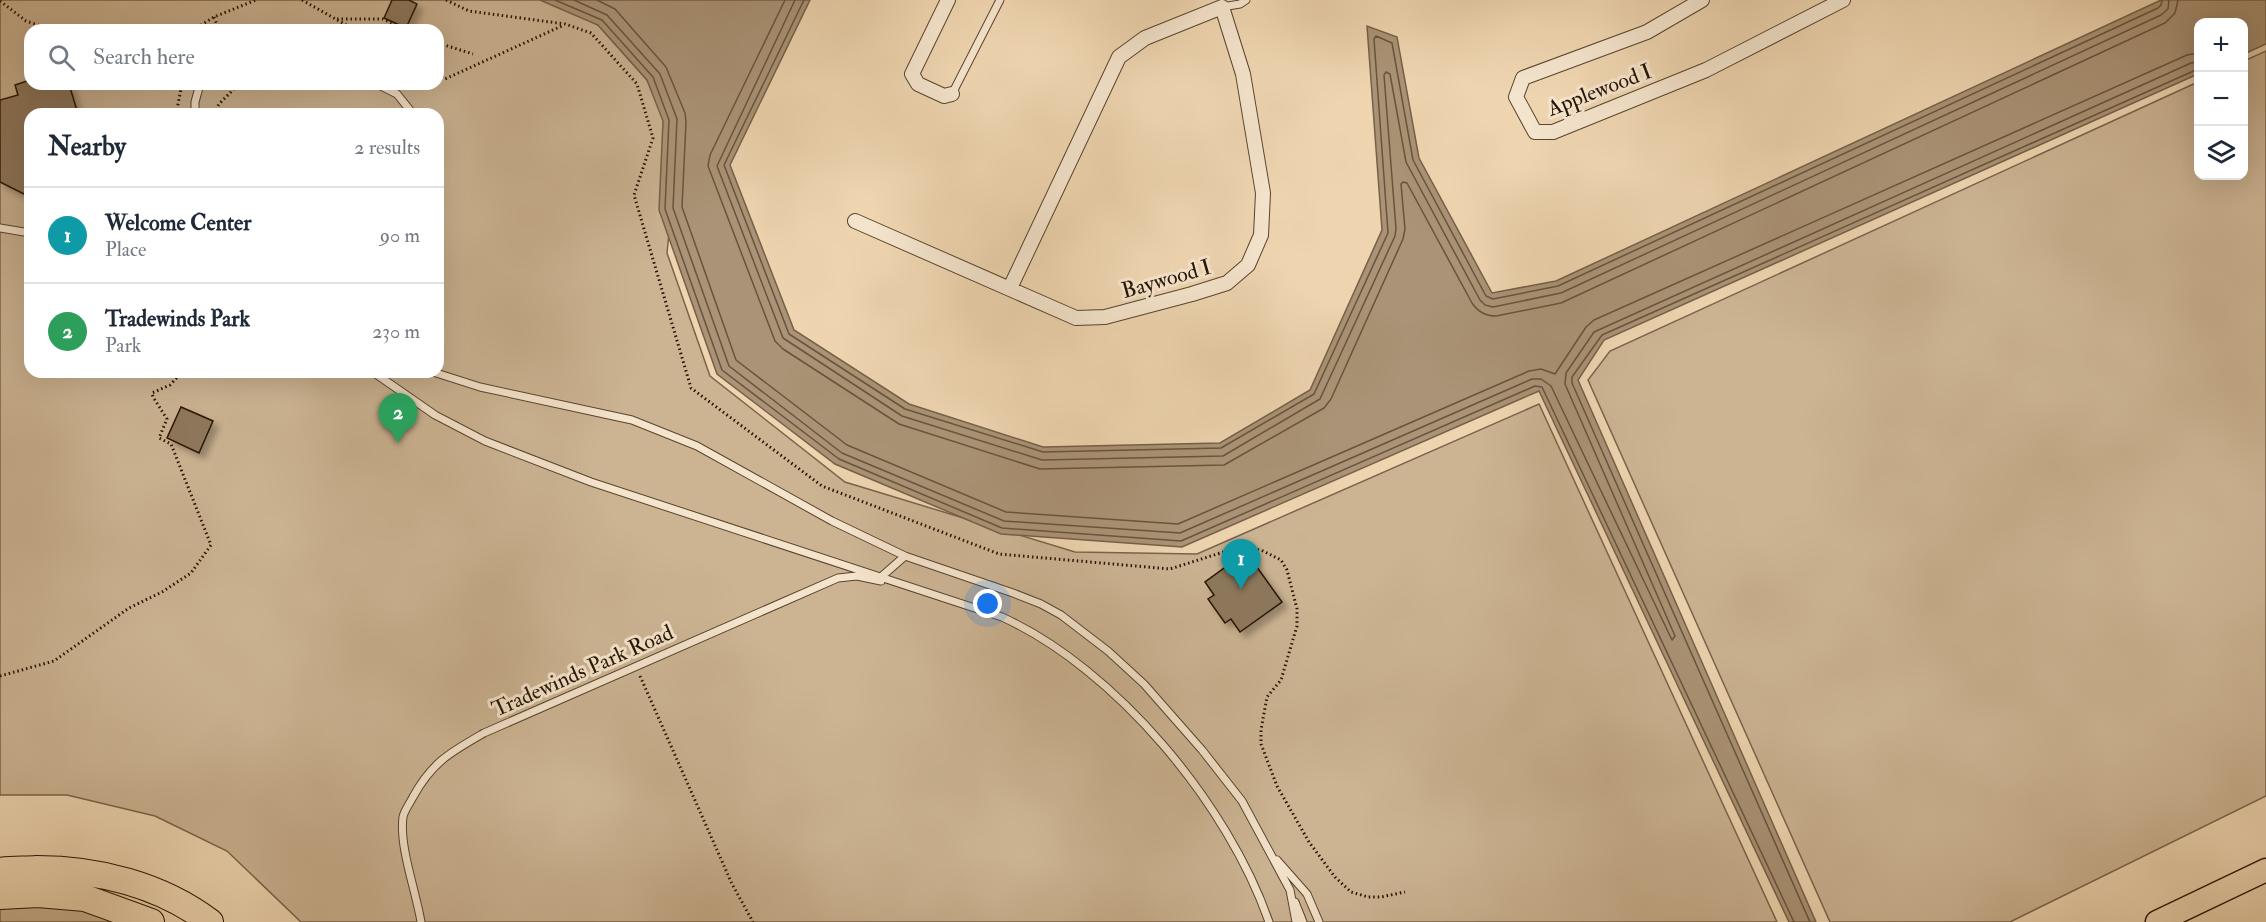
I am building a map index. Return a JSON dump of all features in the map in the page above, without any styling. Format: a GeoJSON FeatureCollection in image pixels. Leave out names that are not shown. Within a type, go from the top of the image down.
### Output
{"type":"FeatureCollection","features":[{"type":"Feature","properties":{"kind":"highway"},"geometry":{"type":"LineString","coordinates":[[0,871],[59,869],[102,875],[168,896],[194,909],[210,922]]}},
{"type":"Feature","properties":{"kind":"highway"},"geometry":{"type":"LineString","coordinates":[[0,896],[38,894],[85,898],[151,922]]}},
{"type":"Feature","properties":{"kind":"main road"},"geometry":{"type":"LineString","coordinates":[[2157,922],[2266,870]]}},
{"type":"Feature","properties":{"kind":"street"},"geometry":{"type":"LineString","coordinates":[[948,0],[912,74],[918,84],[944,96],[952,94]]}},
{"type":"Feature","properties":{"kind":"street","name":"Applewood I"},"geometry":{"type":"LineString","coordinates":[[1702,0],[1647,32],[1523,78],[1516,97],[1534,132],[1553,132],[1706,70],[1843,0]]}},
{"type":"Feature","properties":{"kind":"street"},"geometry":{"type":"LineString","coordinates":[[1010,288],[1119,57],[1145,38],[1225,3]]}},
{"type":"Feature","properties":{"kind":"street","name":"Baywood I"},"geometry":{"type":"LineString","coordinates":[[855,221],[1076,318],[1105,317],[1227,283],[1248,265],[1261,235],[1263,193],[1243,74],[1225,3]]}},
{"type":"Feature","properties":{"kind":"lane"},"geometry":{"type":"LineString","coordinates":[[952,94],[1000,0]]}},
{"type":"Feature","properties":{"kind":"lane"},"geometry":{"type":"LineString","coordinates":[[1225,3],[1240,4],[1246,0]]}},
{"type":"Feature","properties":{"kind":"lane"},"geometry":{"type":"LineString","coordinates":[[195,108],[198,90]]}},
{"type":"Feature","properties":{"kind":"lane"},"geometry":{"type":"LineString","coordinates":[[389,90],[397,94],[408,108]]}},
{"type":"Feature","properties":{"kind":"lane"},"geometry":{"type":"LineString","coordinates":[[3,228],[24,230]]}},
{"type":"Feature","properties":{"kind":"lane"},"geometry":{"type":"LineString","coordinates":[[444,376],[480,387],[632,420],[697,446],[832,521],[904,556],[1041,604],[1061,615],[1108,651],[1144,684],[1202,750],[1242,801],[1290,890],[1303,922]]}},
{"type":"Feature","properties":{"kind":"lane","name":"Tradewinds Park Road"},"geometry":{"type":"LineString","coordinates":[[382,378],[435,415],[485,441],[591,482],[1002,617],[1025,627],[1054,645],[1131,710],[1191,779],[1244,863],[1269,922]]}},
{"type":"Feature","properties":{"kind":"lane"},"geometry":{"type":"LineString","coordinates":[[881,577],[904,556]]}},
{"type":"Feature","properties":{"kind":"lane","name":"Tradewinds Park Road"},"geometry":{"type":"LineString","coordinates":[[421,922],[404,842],[403,816],[418,787],[433,767],[450,753],[484,733],[838,579],[857,576],[909,586]]}},
{"type":"Feature","properties":{"kind":"lane"},"geometry":{"type":"LineString","coordinates":[[1268,849],[1307,894],[1319,922]]}},
{"type":"Feature","properties":{"kind":"lane"},"geometry":{"type":"LineString","coordinates":[[1290,890],[1296,922]]}},
{"type":"Feature","properties":{"kind":"path"},"geometry":{"type":"LineString","coordinates":[[203,24],[256,0]]}},
{"type":"Feature","properties":{"kind":"path"},"geometry":{"type":"LineString","coordinates":[[302,0],[344,24]]}},
{"type":"Feature","properties":{"kind":"path"},"geometry":{"type":"LineString","coordinates":[[446,0],[469,11],[565,24],[591,33],[637,84],[653,138],[634,195],[691,388],[822,486],[999,554],[1170,569],[1236,548],[1261,550],[1281,560],[1287,570],[1297,609],[1297,626],[1281,680],[1267,697],[1261,744],[1277,786],[1309,842],[1335,877],[1352,892],[1368,897],[1405,892]]}},
{"type":"Feature","properties":{"kind":"path"},"geometry":{"type":"LineString","coordinates":[[0,2],[26,21],[35,24]]}},
{"type":"Feature","properties":{"kind":"path"},"geometry":{"type":"LineString","coordinates":[[214,17],[217,24]]}},
{"type":"Feature","properties":{"kind":"path"},"geometry":{"type":"LineString","coordinates":[[337,20],[383,19],[394,24]]}},
{"type":"Feature","properties":{"kind":"path"},"geometry":{"type":"LineString","coordinates":[[444,78],[565,24]]}},
{"type":"Feature","properties":{"kind":"path"},"geometry":{"type":"LineString","coordinates":[[444,46],[473,54]]}},
{"type":"Feature","properties":{"kind":"path"},"geometry":{"type":"LineString","coordinates":[[177,108],[181,90]]}},
{"type":"Feature","properties":{"kind":"path"},"geometry":{"type":"LineString","coordinates":[[217,108],[232,90]]}},
{"type":"Feature","properties":{"kind":"path"},"geometry":{"type":"LineString","coordinates":[[0,676],[54,661],[129,608],[162,592],[191,573],[212,545],[171,444],[159,438],[167,419],[152,393],[171,385],[176,378]]}},
{"type":"Feature","properties":{"kind":"path"},"geometry":{"type":"LineString","coordinates":[[636,667],[732,884],[753,922]]}},
{"type":"Feature","properties":{"kind":"shaded area"},"geometry":{"type":"Polygon","coordinates":[[[0,0],[554,0],[598,25],[647,80],[668,112],[675,174],[667,253],[710,376],[845,482],[1075,552],[1197,554],[1539,404],[1777,922],[301,922],[227,851],[155,816],[67,795],[0,795],[0,0]]]}},
{"type":"Feature","properties":{"kind":"shaded area"},"geometry":{"type":"Polygon","coordinates":[[[2266,51],[2266,796],[2010,922],[1830,922],[1588,380],[1610,351],[2194,84],[2194,180],[2248,180],[2248,59],[2266,51]]]}},
{"type":"Feature","properties":{"kind":"shaded area"},"geometry":{"type":"Polygon","coordinates":[[[65,905],[141,922],[0,922],[0,909],[65,905]]]}},
{"type":"Feature","properties":{"kind":"water"},"geometry":{"type":"Polygon","coordinates":[[[540,0],[810,0],[730,165],[794,330],[909,404],[1043,447],[1220,443],[1310,390],[1382,230],[1367,26],[1397,37],[1419,158],[1492,293],[1556,281],[2161,0],[2266,0],[2266,44],[2248,52],[2248,18],[2194,18],[2194,76],[1604,340],[1578,380],[1816,922],[1789,922],[1539,391],[1182,547],[1001,534],[835,464],[717,374],[659,210],[663,121],[647,80],[598,25],[540,0]]]}},
{"type":"Feature","properties":{"kind":"building"},"geometry":{"type":"Polygon","coordinates":[[[392,0],[409,0],[417,4],[408,24],[397,24],[384,18],[392,0]]]}},
{"type":"Feature","properties":{"kind":"building"},"geometry":{"type":"Polygon","coordinates":[[[24,82],[24,90],[71,90],[76,108],[24,108],[24,194],[0,182],[0,100],[18,95],[15,85],[24,82]]]}},
{"type":"Feature","properties":{"kind":"building"},"geometry":{"type":"Polygon","coordinates":[[[181,407],[213,421],[199,453],[167,438],[181,407]]]}},
{"type":"Feature","properties":{"kind":"building"},"geometry":{"type":"Polygon","coordinates":[[[1246,552],[1282,602],[1240,632],[1231,619],[1225,623],[1208,599],[1214,595],[1205,582],[1246,552]]]}},
{"type":"Feature","properties":{"kind":"place","name":"Tradewinds Park"},"geometry":{"type":"Point","coordinates":[398,443]}},
{"type":"Feature","properties":{"kind":"place","name":"Welcome Center"},"geometry":{"type":"Point","coordinates":[1241,589]}}]}
